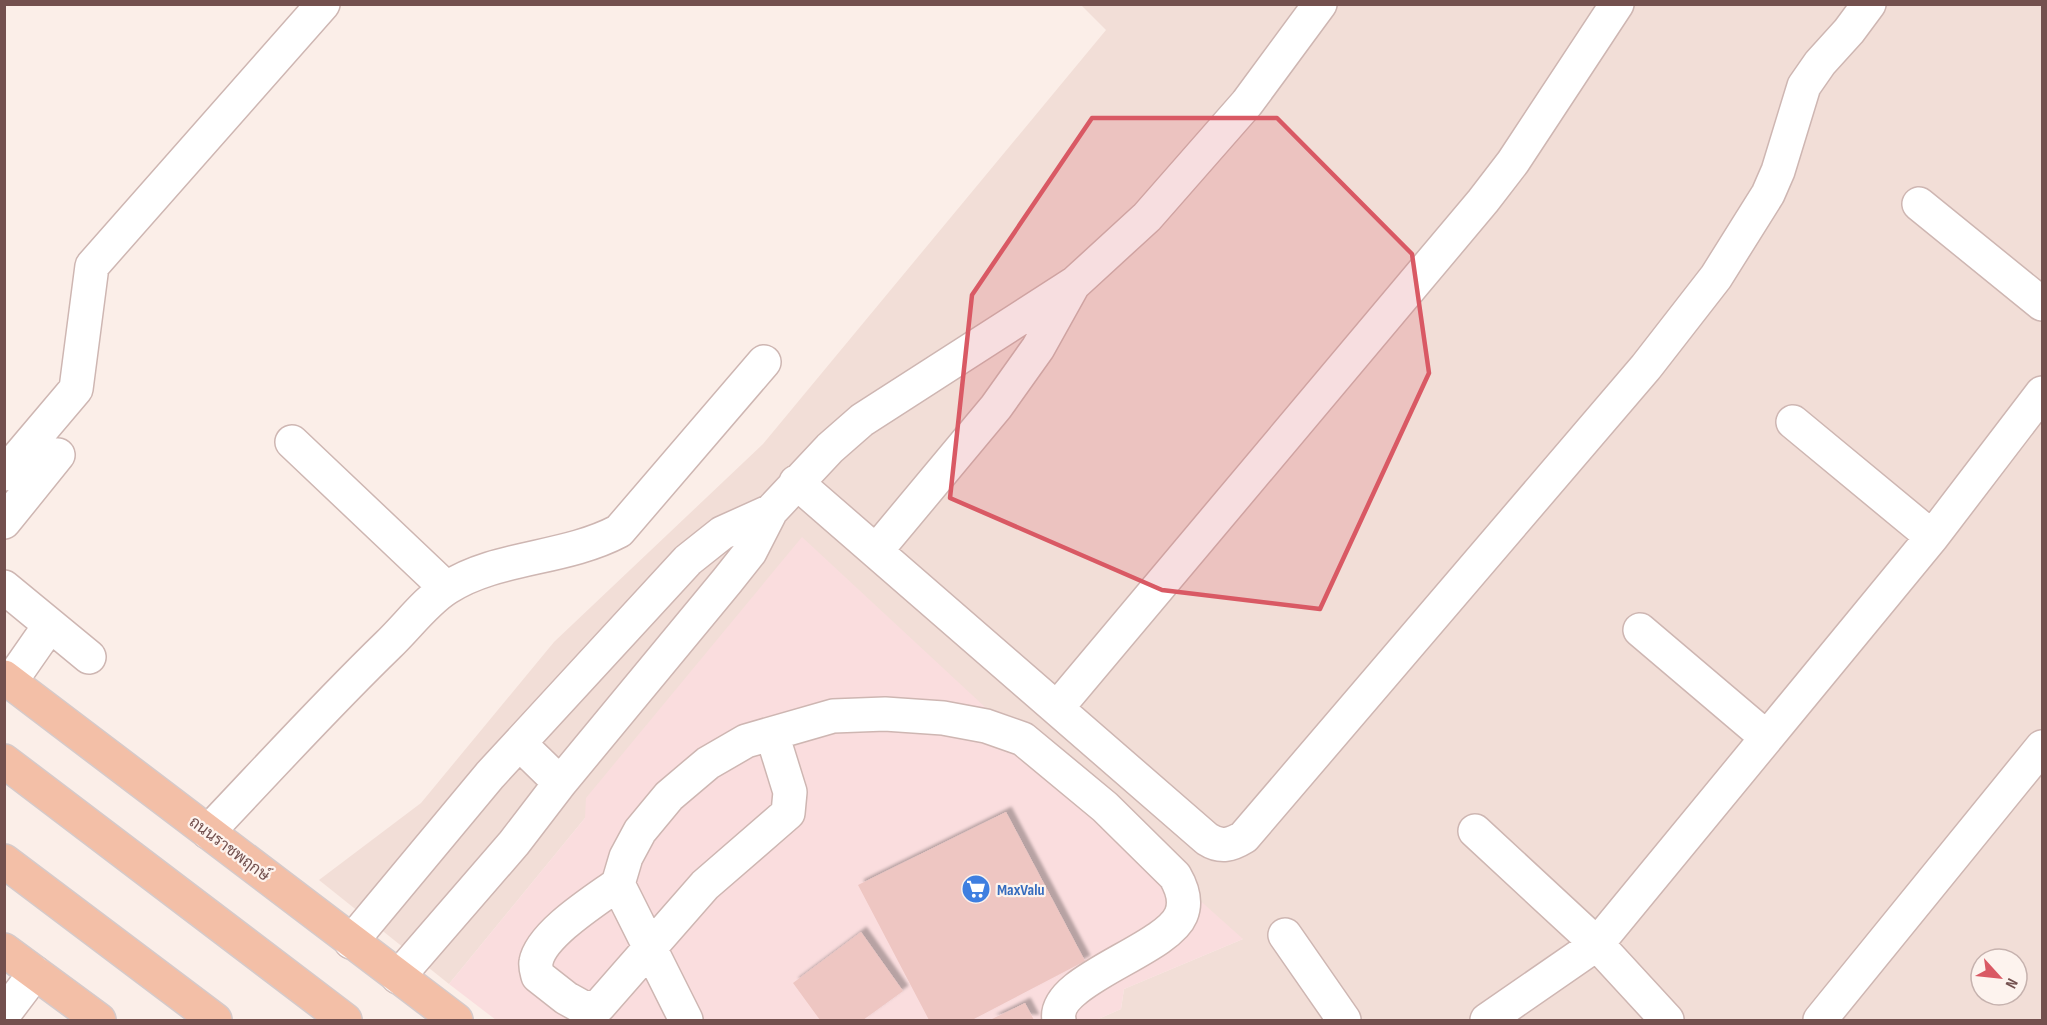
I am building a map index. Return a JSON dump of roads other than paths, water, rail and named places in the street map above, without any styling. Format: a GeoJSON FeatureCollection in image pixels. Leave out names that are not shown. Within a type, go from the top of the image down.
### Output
{"type":"FeatureCollection","features":[{"type":"Feature","properties":{"kind":"main road","name":"ถนนราชพฤกษ์"},"geometry":{"type":"LineString","coordinates":[[8,679],[351,942],[406,967],[456,1020]]}},
{"type":"Feature","properties":{"kind":"main road"},"geometry":{"type":"LineString","coordinates":[[4,761],[345,1020]]}},
{"type":"Feature","properties":{"kind":"main road"},"geometry":{"type":"LineString","coordinates":[[4,861],[215,1020]]}},
{"type":"Feature","properties":{"kind":"main road"},"geometry":{"type":"LineString","coordinates":[[4,950],[99,1020]]}},
{"type":"Feature","properties":{"kind":"street"},"geometry":{"type":"LineString","coordinates":[[4,474],[76,388],[92,266],[323,4]]}},
{"type":"Feature","properties":{"kind":"street"},"geometry":{"type":"LineString","coordinates":[[406,967],[514,843],[560,783],[750,552],[771,511],[796,482],[862,420],[1075,283],[1147,217],[1201,156],[1247,103],[1320,4]]}},
{"type":"Feature","properties":{"kind":"street"},"geometry":{"type":"LineString","coordinates":[[1057,708],[1483,201],[1513,162],[1617,4]]}},
{"type":"Feature","properties":{"kind":"street"},"geometry":{"type":"LineString","coordinates":[[796,482],[1207,839],[1225,845],[1244,837],[1646,367],[1716,277],[1775,178],[1804,86],[1820,63],[1850,31],[1869,4]]}},
{"type":"Feature","properties":{"kind":"street"},"geometry":{"type":"LineString","coordinates":[[1919,204],[2043,304]]}},
{"type":"Feature","properties":{"kind":"street"},"geometry":{"type":"LineString","coordinates":[[876,551],[996,407],[1038,348],[1075,283]]}},
{"type":"Feature","properties":{"kind":"street"},"geometry":{"type":"LineString","coordinates":[[208,831],[446,588],[480,571],[561,554],[595,543],[619,531],[764,362]]}},
{"type":"Feature","properties":{"kind":"street"},"geometry":{"type":"LineString","coordinates":[[1487,1020],[1598,944],[1932,537],[2043,393]]}},
{"type":"Feature","properties":{"kind":"street"},"geometry":{"type":"LineString","coordinates":[[1793,422],[1932,537]]}},
{"type":"Feature","properties":{"kind":"street"},"geometry":{"type":"LineString","coordinates":[[292,442],[446,588]]}},
{"type":"Feature","properties":{"kind":"street"},"geometry":{"type":"LineString","coordinates":[[4,522],[58,455]]}},
{"type":"Feature","properties":{"kind":"street"},"geometry":{"type":"LineString","coordinates":[[351,942],[490,775],[521,745],[688,560],[722,533],[771,511]]}},
{"type":"Feature","properties":{"kind":"street"},"geometry":{"type":"LineString","coordinates":[[4,587],[88,657]]}},
{"type":"Feature","properties":{"kind":"street"},"geometry":{"type":"LineString","coordinates":[[8,679],[50,625]]}},
{"type":"Feature","properties":{"kind":"street"},"geometry":{"type":"LineString","coordinates":[[1640,630],[1766,737]]}},
{"type":"Feature","properties":{"kind":"street"},"geometry":{"type":"LineString","coordinates":[[772,734],[790,792],[788,813],[705,885],[599,1006],[584,1008],[566,998],[538,976],[536,963],[544,945],[574,917],[618,884],[626,857],[640,831],[669,796],[708,763],[746,741],[833,716],[885,714],[943,718],[986,726],[1023,739],[1105,807],[1175,876],[1181,887],[1184,903],[1180,917],[1171,927],[1144,947],[1072,991],[1063,1002],[1058,1015],[1059,1020]]}},
{"type":"Feature","properties":{"kind":"street"},"geometry":{"type":"LineString","coordinates":[[521,745],[560,783]]}},
{"type":"Feature","properties":{"kind":"street"},"geometry":{"type":"LineString","coordinates":[[1820,1020],[2043,747]]}},
{"type":"Feature","properties":{"kind":"street"},"geometry":{"type":"LineString","coordinates":[[1475,831],[1598,944],[1667,1020]]}},
{"type":"Feature","properties":{"kind":"street"},"geometry":{"type":"LineString","coordinates":[[618,884],[686,1020]]}},
{"type":"Feature","properties":{"kind":"street"},"geometry":{"type":"LineString","coordinates":[[1285,935],[1344,1020]]}},
{"type":"Feature","properties":{"kind":"street"},"geometry":{"type":"LineString","coordinates":[[4,1014],[35,973]]}},
{"type":"Feature","properties":{"kind":"place","name":"MaxValu"},"geometry":{"type":"Point","coordinates":[976,889]}}]}
